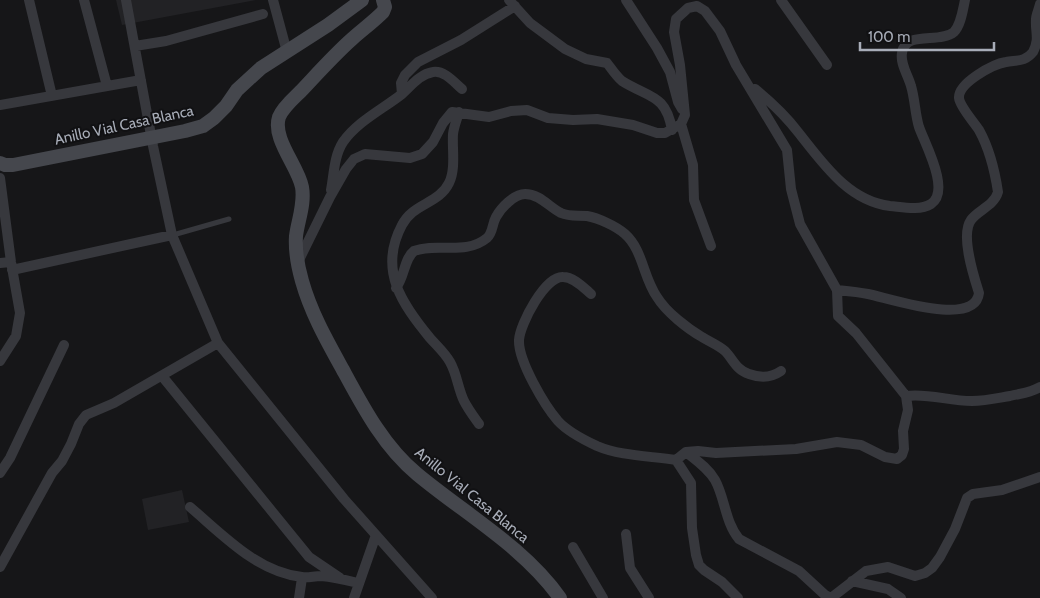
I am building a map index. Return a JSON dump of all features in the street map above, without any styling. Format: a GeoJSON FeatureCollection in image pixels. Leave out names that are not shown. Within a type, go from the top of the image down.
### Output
{"type":"FeatureCollection","features":[{"type":"Feature","properties":{"kind":"main road","name":"Anillo Vial Casa Blanca"},"geometry":{"type":"LineString","coordinates":[[0,163],[5,165],[13,164],[203,126],[220,112],[237,90],[261,68],[328,25],[362,0]]}},
{"type":"Feature","properties":{"kind":"main road","name":"Anillo Vial Casa Blanca"},"geometry":{"type":"LineString","coordinates":[[383,0],[385,7],[383,12],[332,58],[286,105],[279,116],[278,129],[302,188],[296,236],[302,281],[315,319],[363,408],[398,456],[417,474],[517,552],[540,573],[554,594]]}},
{"type":"Feature","properties":{"kind":"street"},"geometry":{"type":"LineString","coordinates":[[29,0],[52,96]]}},
{"type":"Feature","properties":{"kind":"street"},"geometry":{"type":"LineString","coordinates":[[84,0],[107,86]]}},
{"type":"Feature","properties":{"kind":"street"},"geometry":{"type":"LineString","coordinates":[[126,0],[172,235],[218,343],[344,499],[432,598]]}},
{"type":"Feature","properties":{"kind":"street"},"geometry":{"type":"LineString","coordinates":[[273,0],[287,52]]}},
{"type":"Feature","properties":{"kind":"street"},"geometry":{"type":"LineString","coordinates":[[626,0],[670,72],[678,102],[680,123],[693,165],[694,200],[711,246]]}},
{"type":"Feature","properties":{"kind":"street"},"geometry":{"type":"LineString","coordinates":[[781,0],[827,65]]}},
{"type":"Feature","properties":{"kind":"street"},"geometry":{"type":"LineString","coordinates":[[750,86],[772,103],[833,174],[848,187],[876,204],[908,208],[932,204],[939,190],[938,178],[919,125],[911,86],[902,63],[902,52],[905,45],[911,41],[921,38],[940,38],[953,32],[958,26],[965,0]]}},
{"type":"Feature","properties":{"kind":"street"},"geometry":{"type":"LineString","coordinates":[[402,94],[401,83],[405,74],[418,62],[461,40],[512,3],[530,23],[565,49],[586,59],[606,63],[620,80],[661,102],[670,116],[680,123]]}},
{"type":"Feature","properties":{"kind":"street"},"geometry":{"type":"LineString","coordinates":[[837,290],[867,294],[906,305],[947,309],[962,310],[973,305],[978,300],[979,293],[968,246],[967,233],[970,220],[996,198],[998,192],[987,147],[978,128],[959,100],[960,93],[977,75],[993,66],[1006,62],[1018,62],[1032,54],[1038,46],[1040,38],[1036,20],[1040,4]]}},
{"type":"Feature","properties":{"kind":"street"},"geometry":{"type":"LineString","coordinates":[[591,294],[578,282],[562,276],[555,278],[537,299],[524,324],[519,340],[521,352],[536,389],[559,422],[567,429],[598,447],[676,460],[686,452],[716,453],[796,449],[837,442],[861,445],[885,457],[897,458],[902,455],[904,449],[903,431],[908,410],[906,396],[856,333],[838,316],[837,290],[800,224],[791,189],[787,150],[736,65],[720,31],[705,11],[698,6],[688,8],[676,19],[674,32],[680,65],[680,123]]}},
{"type":"Feature","properties":{"kind":"street"},"geometry":{"type":"LineString","coordinates":[[135,46],[166,40],[263,14]]}},
{"type":"Feature","properties":{"kind":"street"},"geometry":{"type":"LineString","coordinates":[[330,197],[336,157],[344,142],[363,122],[402,94],[422,76],[432,72],[439,72],[448,77],[462,89]]}},
{"type":"Feature","properties":{"kind":"street"},"geometry":{"type":"LineString","coordinates":[[0,105],[141,80]]}},
{"type":"Feature","properties":{"kind":"street"},"geometry":{"type":"LineString","coordinates":[[298,262],[330,197],[354,159],[365,154],[410,158],[422,154],[433,142],[447,116],[452,112],[489,117],[511,111],[527,110],[548,118],[597,119],[634,125],[657,133],[665,133],[680,123]]}},
{"type":"Feature","properties":{"kind":"street"},"geometry":{"type":"LineString","coordinates":[[459,112],[453,132],[453,164],[450,182],[439,196],[413,210],[404,220],[395,242],[392,256],[392,273],[396,288],[418,323],[450,361],[465,403],[479,424]]}},
{"type":"Feature","properties":{"kind":"street"},"geometry":{"type":"LineString","coordinates":[[0,178],[8,265],[20,313],[16,336],[0,360]]}},
{"type":"Feature","properties":{"kind":"street"},"geometry":{"type":"LineString","coordinates":[[396,288],[402,280],[407,260],[414,251],[432,248],[460,248],[476,244],[489,236],[496,218],[507,203],[524,194],[535,196],[563,214],[592,217],[624,233],[640,255],[646,276],[658,300],[693,332],[726,352],[741,370],[747,374],[764,377],[773,376],[781,371]]}},
{"type":"Feature","properties":{"kind":"street"},"geometry":{"type":"LineString","coordinates":[[8,265],[172,235]]}},
{"type":"Feature","properties":{"kind":"street"},"geometry":{"type":"LineString","coordinates":[[0,567],[52,473],[62,461],[71,444],[78,424],[86,415],[114,403],[218,343]]}},
{"type":"Feature","properties":{"kind":"street"},"geometry":{"type":"LineString","coordinates":[[0,473],[10,458],[64,345]]}},
{"type":"Feature","properties":{"kind":"street"},"geometry":{"type":"LineString","coordinates":[[162,376],[309,557],[340,578]]}},
{"type":"Feature","properties":{"kind":"street"},"geometry":{"type":"LineString","coordinates":[[906,396],[919,394],[973,401],[1025,394],[1040,387]]}},
{"type":"Feature","properties":{"kind":"street"},"geometry":{"type":"LineString","coordinates":[[686,452],[704,467],[715,480],[728,518],[739,539],[799,570],[825,595],[831,598],[857,576],[866,571],[888,567],[915,576],[925,573],[932,568],[940,557],[955,529],[967,498],[973,494],[1002,490],[1040,477]]}},
{"type":"Feature","properties":{"kind":"street"},"geometry":{"type":"LineString","coordinates":[[676,460],[691,483],[692,528],[699,565],[722,582],[738,598]]}},
{"type":"Feature","properties":{"kind":"street"},"geometry":{"type":"LineString","coordinates":[[190,507],[249,556],[278,571],[302,578],[319,576],[340,578],[358,583]]}},
{"type":"Feature","properties":{"kind":"street"},"geometry":{"type":"LineString","coordinates":[[354,598],[376,534]]}},
{"type":"Feature","properties":{"kind":"street"},"geometry":{"type":"LineString","coordinates":[[626,534],[630,568],[649,598]]}},
{"type":"Feature","properties":{"kind":"street"},"geometry":{"type":"LineString","coordinates":[[573,547],[602,598]]}},
{"type":"Feature","properties":{"kind":"street"},"geometry":{"type":"LineString","coordinates":[[299,598],[302,578]]}},
{"type":"Feature","properties":{"kind":"street"},"geometry":{"type":"LineString","coordinates":[[852,582],[888,589],[901,598]]}},
{"type":"Feature","properties":{"kind":"lane"},"geometry":{"type":"LineString","coordinates":[[172,235],[229,219]]}},
{"type":"Feature","properties":{"kind":"shaded area"},"geometry":{"type":"Polygon","coordinates":[[[116,0],[256,0],[122,25],[116,0]]]}},
{"type":"Feature","properties":{"kind":"shaded area"},"geometry":{"type":"Polygon","coordinates":[[[182,490],[189,522],[148,530],[142,499],[182,490]]]}}]}
